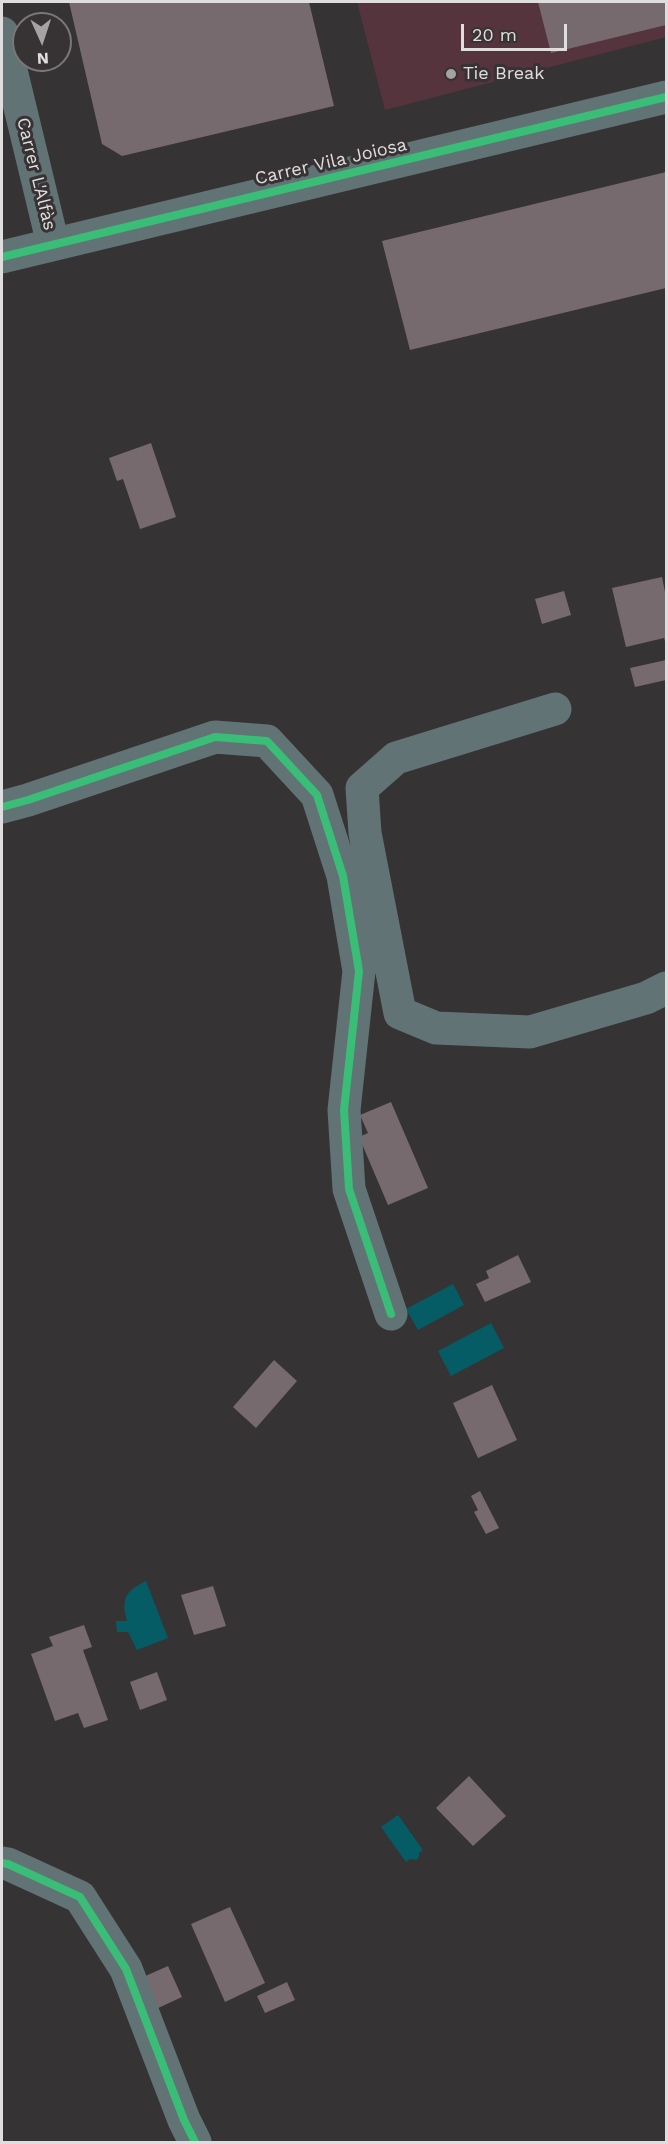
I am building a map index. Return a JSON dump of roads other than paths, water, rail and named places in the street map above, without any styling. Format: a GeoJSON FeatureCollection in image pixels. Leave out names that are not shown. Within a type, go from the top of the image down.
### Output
{"type":"FeatureCollection","features":[{"type":"Feature","properties":{"kind":"street","name":"Carrer L'Alfàs"},"geometry":{"type":"LineString","coordinates":[[2,33],[53,244]]}},
{"type":"Feature","properties":{"kind":"street","name":"Carrer Vila Joiosa"},"geometry":{"type":"LineString","coordinates":[[2,256],[666,97]]}},
{"type":"Feature","properties":{"kind":"street"},"geometry":{"type":"LineString","coordinates":[[555,709],[396,758],[362,788],[365,833],[400,1012],[436,1028],[530,1032],[646,998],[666,988]]}},
{"type":"Feature","properties":{"kind":"street"},"geometry":{"type":"LineString","coordinates":[[2,807],[215,737],[267,741],[317,795],[343,876],[359,971],[344,1110],[349,1189],[391,1314]]}},
{"type":"Feature","properties":{"kind":"street"},"geometry":{"type":"LineString","coordinates":[[2,1863],[80,1897],[126,1969],[183,2120],[195,2142]]}},
{"type":"Feature","properties":{"kind":"water"},"geometry":{"type":"Polygon","coordinates":[[[453,1284],[464,1305],[418,1330],[406,1309],[453,1284]]]}},
{"type":"Feature","properties":{"kind":"water"},"geometry":{"type":"Polygon","coordinates":[[[491,1323],[504,1348],[451,1376],[438,1351],[491,1323]]]}},
{"type":"Feature","properties":{"kind":"water"},"geometry":{"type":"Polygon","coordinates":[[[146,1581],[168,1638],[137,1650],[128,1632],[117,1632],[116,1621],[127,1621],[124,1607],[126,1597],[133,1588],[146,1581]]]}},
{"type":"Feature","properties":{"kind":"water"},"geometry":{"type":"Polygon","coordinates":[[[398,1815],[423,1850],[419,1853],[417,1860],[410,1859],[406,1862],[381,1827],[398,1815]]]}},
{"type":"Feature","properties":{"kind":"place","name":"Tie Break"},"geometry":{"type":"Point","coordinates":[451,74]}}]}
